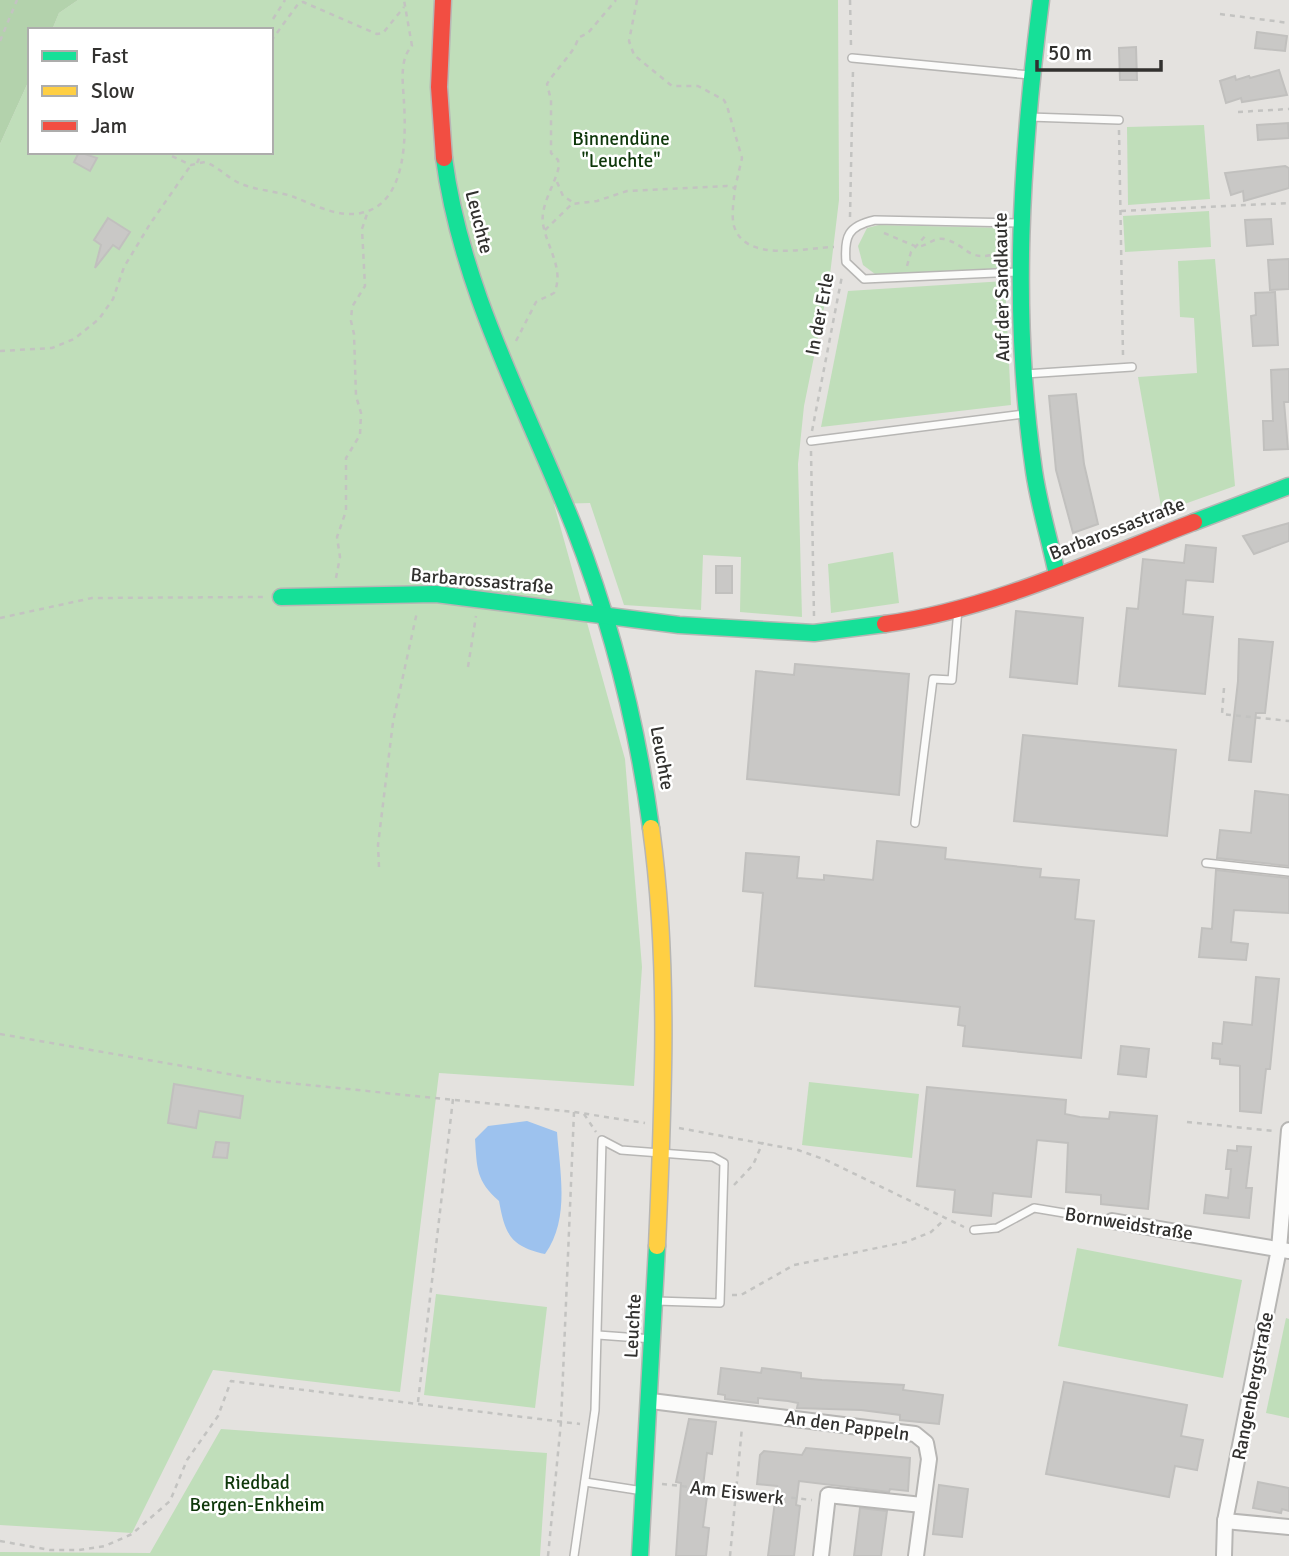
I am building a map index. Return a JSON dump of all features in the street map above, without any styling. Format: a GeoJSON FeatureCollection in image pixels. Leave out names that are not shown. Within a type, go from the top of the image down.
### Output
{"type":"FeatureCollection","features":[{"type":"Feature","properties":{"kind":"street","name":"Leuchte"},"geometry":{"type":"LineString","coordinates":[[443,0],[438,73],[440,127],[458,232],[498,346],[570,516],[608,616],[634,722],[658,881],[663,991],[661,1153],[651,1401],[640,1556]]}},
{"type":"Feature","properties":{"kind":"street","name":"Auf der Sandkaute"},"geometry":{"type":"LineString","coordinates":[[1041,0],[1030,75],[1019,244],[1025,374],[1034,472],[1057,575]]}},
{"type":"Feature","properties":{"kind":"street","name":"Barbarossastraße"},"geometry":{"type":"LineString","coordinates":[[281,597],[419,595],[479,599],[679,625],[814,633],[930,618],[1057,575],[1289,486]]}},
{"type":"Feature","properties":{"kind":"street","name":"Rangenbergstraße"},"geometry":{"type":"LineString","coordinates":[[1224,1556],[1226,1521],[1284,1250],[1289,1131]]}},
{"type":"Feature","properties":{"kind":"street","name":"Bornweidstraße"},"geometry":{"type":"LineString","coordinates":[[1112,1221],[1284,1250]]}},
{"type":"Feature","properties":{"kind":"street","name":"An den Pappeln"},"geometry":{"type":"LineString","coordinates":[[651,1401],[915,1434],[928,1449],[916,1556]]}},
{"type":"Feature","properties":{"kind":"street"},"geometry":{"type":"LineString","coordinates":[[821,1556],[828,1495],[922,1505]]}},
{"type":"Feature","properties":{"kind":"street"},"geometry":{"type":"LineString","coordinates":[[1226,1521],[1289,1527]]}},
{"type":"Feature","properties":{"kind":"lane"},"geometry":{"type":"LineString","coordinates":[[852,58],[1030,75]]}},
{"type":"Feature","properties":{"kind":"lane"},"geometry":{"type":"LineString","coordinates":[[1029,117],[1119,120]]}},
{"type":"Feature","properties":{"kind":"lane"},"geometry":{"type":"LineString","coordinates":[[1020,223],[875,220],[858,224],[848,234],[845,247],[846,262],[864,279],[1020,272]]}},
{"type":"Feature","properties":{"kind":"lane","name":"Auf der Sandkaute"},"geometry":{"type":"LineString","coordinates":[[1025,374],[1128,368]]}},
{"type":"Feature","properties":{"kind":"lane"},"geometry":{"type":"LineString","coordinates":[[811,440],[1028,414]]}},
{"type":"Feature","properties":{"kind":"lane"},"geometry":{"type":"LineString","coordinates":[[915,823],[933,679],[952,680],[958,609]]}},
{"type":"Feature","properties":{"kind":"lane"},"geometry":{"type":"LineString","coordinates":[[1206,863],[1289,872]]}},
{"type":"Feature","properties":{"kind":"lane"},"geometry":{"type":"LineString","coordinates":[[574,1556],[594,1426],[602,1140],[621,1150],[720,1159],[725,1169],[720,1303],[656,1301]]}},
{"type":"Feature","properties":{"kind":"lane","name":"Bornweidstraße"},"geometry":{"type":"LineString","coordinates":[[974,1230],[997,1228],[1034,1208],[1112,1221]]}},
{"type":"Feature","properties":{"kind":"lane"},"geometry":{"type":"LineString","coordinates":[[598,1335],[654,1339]]}},
{"type":"Feature","properties":{"kind":"lane"},"geometry":{"type":"LineString","coordinates":[[585,1482],[645,1487]]}},
{"type":"Feature","properties":{"kind":"path"},"geometry":{"type":"LineString","coordinates":[[0,41],[18,0]]}},
{"type":"Feature","properties":{"kind":"path"},"geometry":{"type":"LineString","coordinates":[[274,19],[285,0]]}},
{"type":"Feature","properties":{"kind":"path"},"geometry":{"type":"LineString","coordinates":[[0,351],[42,351],[64,344],[99,319],[113,299],[126,264],[191,165],[205,162],[232,180],[349,214],[368,211],[379,204],[396,183],[403,158],[406,128],[402,80],[405,53],[412,46],[404,0]]}},
{"type":"Feature","properties":{"kind":"path"},"geometry":{"type":"LineString","coordinates":[[512,347],[536,302],[555,293],[560,277],[545,230],[544,208],[559,166],[558,160],[551,153],[551,100],[547,83],[557,65],[574,49],[578,38],[588,33],[616,0]]}},
{"type":"Feature","properties":{"kind":"path"},"geometry":{"type":"LineString","coordinates":[[637,0],[628,41],[634,55],[672,86],[698,86],[724,100],[727,106],[742,158],[735,188],[734,227],[746,244],[760,250],[845,247]]}},
{"type":"Feature","properties":{"kind":"path"},"geometry":{"type":"LineString","coordinates":[[849,219],[854,90],[850,0]]}},
{"type":"Feature","properties":{"kind":"path"},"geometry":{"type":"LineString","coordinates":[[273,38],[298,4],[303,2],[377,34],[383,33],[404,7]]}},
{"type":"Feature","properties":{"kind":"path"},"geometry":{"type":"LineString","coordinates":[[1220,13],[1289,23]]}},
{"type":"Feature","properties":{"kind":"path"},"geometry":{"type":"LineString","coordinates":[[1238,112],[1289,109]]}},
{"type":"Feature","properties":{"kind":"path"},"geometry":{"type":"LineString","coordinates":[[1119,120],[1128,368]]}},
{"type":"Feature","properties":{"kind":"path"},"geometry":{"type":"LineString","coordinates":[[167,154],[191,165]]}},
{"type":"Feature","properties":{"kind":"path"},"geometry":{"type":"LineString","coordinates":[[197,163],[201,154]]}},
{"type":"Feature","properties":{"kind":"path"},"geometry":{"type":"LineString","coordinates":[[556,179],[563,195],[575,203]]}},
{"type":"Feature","properties":{"kind":"path"},"geometry":{"type":"LineString","coordinates":[[545,230],[566,208],[575,203],[597,201],[627,191],[735,188]]}},
{"type":"Feature","properties":{"kind":"path"},"geometry":{"type":"LineString","coordinates":[[1121,211],[1289,203]]}},
{"type":"Feature","properties":{"kind":"path"},"geometry":{"type":"LineString","coordinates":[[338,595],[335,573],[340,557],[337,537],[346,511],[346,458],[360,435],[361,413],[356,396],[354,334],[351,321],[352,307],[362,295],[365,286],[362,229],[368,211]]}},
{"type":"Feature","properties":{"kind":"path"},"geometry":{"type":"LineString","coordinates":[[911,277],[908,258],[927,231],[924,221]]}},
{"type":"Feature","properties":{"kind":"path"},"geometry":{"type":"LineString","coordinates":[[878,231],[917,247],[943,239],[976,256],[996,254],[1019,244]]}},
{"type":"Feature","properties":{"kind":"path","name":"In der Erle"},"geometry":{"type":"LineString","coordinates":[[814,633],[811,440],[841,288],[845,247]]}},
{"type":"Feature","properties":{"kind":"path"},"geometry":{"type":"LineString","coordinates":[[379,867],[379,834],[393,722],[416,624],[419,595]]}},
{"type":"Feature","properties":{"kind":"path"},"geometry":{"type":"LineString","coordinates":[[0,618],[92,598],[281,597]]}},
{"type":"Feature","properties":{"kind":"path"},"geometry":{"type":"LineString","coordinates":[[467,667],[479,599]]}},
{"type":"Feature","properties":{"kind":"path"},"geometry":{"type":"LineString","coordinates":[[1224,688],[1222,714],[1289,721]]}},
{"type":"Feature","properties":{"kind":"path"},"geometry":{"type":"LineString","coordinates":[[0,1034],[268,1081],[574,1112],[646,1123]]}},
{"type":"Feature","properties":{"kind":"path"},"geometry":{"type":"LineString","coordinates":[[418,1402],[453,1099]]}},
{"type":"Feature","properties":{"kind":"path"},"geometry":{"type":"LineString","coordinates":[[548,1556],[561,1422],[574,1112]]}},
{"type":"Feature","properties":{"kind":"path"},"geometry":{"type":"LineString","coordinates":[[584,1114],[602,1140]]}},
{"type":"Feature","properties":{"kind":"path"},"geometry":{"type":"LineString","coordinates":[[1187,1122],[1289,1131]]}},
{"type":"Feature","properties":{"kind":"path"},"geometry":{"type":"LineString","coordinates":[[679,1128],[764,1142],[826,1160],[974,1230]]}},
{"type":"Feature","properties":{"kind":"path"},"geometry":{"type":"LineString","coordinates":[[723,1191],[738,1183],[746,1174],[764,1142]]}},
{"type":"Feature","properties":{"kind":"path"},"geometry":{"type":"LineString","coordinates":[[720,1296],[741,1295],[794,1265],[906,1242],[931,1232],[946,1219]]}},
{"type":"Feature","properties":{"kind":"path"},"geometry":{"type":"LineString","coordinates":[[0,1541],[50,1550],[79,1550],[104,1546],[132,1534],[170,1501],[187,1460],[218,1416],[231,1381],[418,1402],[594,1426]]}},
{"type":"Feature","properties":{"kind":"path"},"geometry":{"type":"LineString","coordinates":[[730,1556],[743,1413]]}},
{"type":"Feature","properties":{"kind":"path","name":"Am Eiswerk"},"geometry":{"type":"LineString","coordinates":[[645,1487],[809,1501],[828,1495]]}},
{"type":"Feature","properties":{"kind":"green space"},"geometry":{"type":"Polygon","coordinates":[[[0,0],[78,0],[59,13],[53,28],[28,28],[28,82],[0,144],[0,0]]]}},
{"type":"Feature","properties":{"kind":"green space","name":"Binnendüne \"Leuchte\""},"geometry":{"type":"Polygon","coordinates":[[[78,0],[838,0],[839,200],[829,283],[804,406],[798,464],[802,617],[740,612],[741,557],[703,555],[701,610],[624,605],[590,503],[554,504],[625,759],[642,967],[634,1086],[439,1073],[400,1392],[213,1370],[132,1533],[0,1525],[0,144],[28,82],[28,154],[273,154],[273,28],[53,28],[59,13],[78,0]]]}},
{"type":"Feature","properties":{"kind":"green space"},"geometry":{"type":"Polygon","coordinates":[[[1204,125],[1210,199],[1128,205],[1127,127],[1204,125]]]}},
{"type":"Feature","properties":{"kind":"green space"},"geometry":{"type":"Polygon","coordinates":[[[1209,211],[1211,247],[1125,252],[1123,216],[1209,211]]]}},
{"type":"Feature","properties":{"kind":"green space"},"geometry":{"type":"Polygon","coordinates":[[[879,225],[1008,228],[1007,269],[875,274],[863,265],[858,246],[867,228],[879,225]]]}},
{"type":"Feature","properties":{"kind":"green space"},"geometry":{"type":"Polygon","coordinates":[[[1215,259],[1235,486],[1162,512],[1138,377],[1197,373],[1194,318],[1180,317],[1178,261],[1215,259]]]}},
{"type":"Feature","properties":{"kind":"green space"},"geometry":{"type":"Polygon","coordinates":[[[1005,281],[1011,405],[821,427],[848,291],[1005,281]]]}},
{"type":"Feature","properties":{"kind":"green space"},"geometry":{"type":"Polygon","coordinates":[[[893,552],[899,603],[831,613],[828,564],[893,552]]]}},
{"type":"Feature","properties":{"kind":"green space"},"geometry":{"type":"Polygon","coordinates":[[[809,1082],[919,1094],[912,1158],[802,1145],[809,1082]]]}},
{"type":"Feature","properties":{"kind":"green space"},"geometry":{"type":"Polygon","coordinates":[[[1077,1248],[1242,1280],[1223,1378],[1058,1346],[1077,1248]]]}},
{"type":"Feature","properties":{"kind":"green space"},"geometry":{"type":"Polygon","coordinates":[[[436,1294],[547,1307],[535,1408],[424,1395],[436,1294]]]}},
{"type":"Feature","properties":{"kind":"green space"},"geometry":{"type":"Polygon","coordinates":[[[1286,1318],[1289,1319],[1289,1418],[1266,1413],[1286,1318]]]}},
{"type":"Feature","properties":{"kind":"green space","name":"Riedbad Bergen-Enkheim"},"geometry":{"type":"Polygon","coordinates":[[[221,1429],[547,1453],[540,1556],[0,1556],[0,1552],[150,1553],[221,1429]]]}},
{"type":"Feature","properties":{"kind":"water"},"geometry":{"type":"Polygon","coordinates":[[[527,1121],[557,1132],[561,1211],[553,1240],[545,1254],[524,1247],[511,1237],[499,1201],[486,1187],[477,1166],[475,1139],[488,1126],[527,1121]]]}},
{"type":"Feature","properties":{"kind":"building"},"geometry":{"type":"Polygon","coordinates":[[[1257,32],[1287,36],[1285,51],[1255,48],[1257,32]]]}},
{"type":"Feature","properties":{"kind":"building"},"geometry":{"type":"Polygon","coordinates":[[[1136,47],[1137,80],[1120,80],[1119,48],[1136,47]]]}},
{"type":"Feature","properties":{"kind":"building"},"geometry":{"type":"Polygon","coordinates":[[[1279,70],[1287,95],[1242,102],[1241,98],[1226,103],[1220,81],[1235,76],[1236,80],[1249,76],[1250,78],[1279,70]]]}},
{"type":"Feature","properties":{"kind":"building"},"geometry":{"type":"Polygon","coordinates":[[[1288,123],[1289,138],[1258,140],[1257,125],[1288,123]]]}},
{"type":"Feature","properties":{"kind":"building"},"geometry":{"type":"Polygon","coordinates":[[[78,154],[97,158],[90,171],[74,162],[78,154]]]}},
{"type":"Feature","properties":{"kind":"building"},"geometry":{"type":"Polygon","coordinates":[[[1285,166],[1289,168],[1289,188],[1244,201],[1243,191],[1231,195],[1225,173],[1285,166]]]}},
{"type":"Feature","properties":{"kind":"building"},"geometry":{"type":"Polygon","coordinates":[[[108,218],[130,232],[119,249],[113,245],[95,268],[101,245],[94,240],[108,218]]]}},
{"type":"Feature","properties":{"kind":"building"},"geometry":{"type":"Polygon","coordinates":[[[1271,219],[1273,244],[1247,246],[1245,220],[1271,219]]]}},
{"type":"Feature","properties":{"kind":"building"},"geometry":{"type":"Polygon","coordinates":[[[1289,259],[1289,289],[1270,290],[1268,260],[1289,259]]]}},
{"type":"Feature","properties":{"kind":"building"},"geometry":{"type":"Polygon","coordinates":[[[1275,292],[1278,345],[1253,346],[1251,316],[1256,315],[1255,293],[1275,292]]]}},
{"type":"Feature","properties":{"kind":"building"},"geometry":{"type":"Polygon","coordinates":[[[1289,369],[1289,402],[1284,402],[1288,449],[1264,450],[1263,421],[1273,421],[1271,370],[1289,369]]]}},
{"type":"Feature","properties":{"kind":"building"},"geometry":{"type":"Polygon","coordinates":[[[1076,394],[1084,464],[1098,524],[1073,533],[1056,470],[1049,396],[1076,394]]]}},
{"type":"Feature","properties":{"kind":"building"},"geometry":{"type":"Polygon","coordinates":[[[1289,523],[1289,541],[1254,554],[1243,536],[1289,523]]]}},
{"type":"Feature","properties":{"kind":"building"},"geometry":{"type":"Polygon","coordinates":[[[1186,545],[1216,548],[1213,582],[1186,580],[1183,614],[1213,617],[1205,694],[1119,686],[1127,608],[1138,609],[1143,559],[1184,563],[1186,545]]]}},
{"type":"Feature","properties":{"kind":"building"},"geometry":{"type":"Polygon","coordinates":[[[716,566],[732,566],[732,593],[716,593],[716,566]]]}},
{"type":"Feature","properties":{"kind":"building"},"geometry":{"type":"Polygon","coordinates":[[[1016,611],[1083,618],[1077,684],[1010,677],[1016,611]]]}},
{"type":"Feature","properties":{"kind":"building"},"geometry":{"type":"Polygon","coordinates":[[[1239,639],[1273,642],[1265,713],[1256,713],[1251,762],[1229,760],[1238,681],[1239,639]]]}},
{"type":"Feature","properties":{"kind":"building"},"geometry":{"type":"Polygon","coordinates":[[[795,664],[909,674],[899,795],[747,779],[756,671],[794,675],[795,664]]]}},
{"type":"Feature","properties":{"kind":"building"},"geometry":{"type":"Polygon","coordinates":[[[1023,735],[1176,750],[1167,836],[1014,821],[1023,735]]]}},
{"type":"Feature","properties":{"kind":"building"},"geometry":{"type":"Polygon","coordinates":[[[1255,791],[1289,795],[1289,866],[1217,858],[1220,830],[1251,833],[1255,791]]]}},
{"type":"Feature","properties":{"kind":"building"},"geometry":{"type":"Polygon","coordinates":[[[877,841],[946,848],[945,859],[1041,869],[1040,877],[1079,880],[1075,919],[1094,921],[1081,1058],[963,1046],[965,1026],[958,1025],[960,1007],[755,986],[763,893],[743,891],[746,853],[799,857],[797,878],[824,880],[824,875],[873,880],[877,841]]]}},
{"type":"Feature","properties":{"kind":"building"},"geometry":{"type":"Polygon","coordinates":[[[1216,870],[1289,878],[1289,913],[1234,910],[1231,942],[1248,944],[1246,960],[1199,957],[1202,928],[1212,929],[1216,870]]]}},
{"type":"Feature","properties":{"kind":"building"},"geometry":{"type":"Polygon","coordinates":[[[1256,977],[1279,979],[1270,1069],[1266,1069],[1261,1113],[1240,1111],[1240,1066],[1220,1064],[1220,1059],[1212,1058],[1213,1043],[1222,1044],[1224,1022],[1252,1025],[1256,977]]]}},
{"type":"Feature","properties":{"kind":"building"},"geometry":{"type":"Polygon","coordinates":[[[1121,1046],[1149,1049],[1146,1077],[1118,1074],[1121,1046]]]}},
{"type":"Feature","properties":{"kind":"building"},"geometry":{"type":"Polygon","coordinates":[[[174,1084],[243,1096],[240,1118],[199,1111],[196,1128],[168,1123],[174,1084]]]}},
{"type":"Feature","properties":{"kind":"building"},"geometry":{"type":"Polygon","coordinates":[[[927,1087],[1066,1100],[1065,1114],[1080,1117],[1109,1119],[1110,1112],[1157,1116],[1148,1209],[1101,1204],[1101,1195],[1066,1192],[1068,1143],[1037,1140],[1031,1197],[993,1193],[991,1216],[953,1212],[955,1190],[917,1186],[927,1087]]]}},
{"type":"Feature","properties":{"kind":"building"},"geometry":{"type":"Polygon","coordinates":[[[216,1142],[229,1143],[227,1158],[213,1157],[216,1142]]]}},
{"type":"Feature","properties":{"kind":"building"},"geometry":{"type":"Polygon","coordinates":[[[1237,1146],[1251,1147],[1246,1188],[1252,1188],[1249,1218],[1204,1213],[1206,1195],[1228,1198],[1231,1169],[1226,1169],[1228,1150],[1237,1151],[1237,1146]]]}},
{"type":"Feature","properties":{"kind":"building"},"geometry":{"type":"Polygon","coordinates":[[[721,1368],[761,1373],[762,1368],[801,1373],[801,1378],[904,1385],[903,1390],[943,1395],[939,1424],[900,1420],[900,1415],[861,1410],[797,1408],[798,1403],[788,1401],[758,1398],[758,1403],[725,1399],[725,1395],[718,1394],[721,1368]]]}},
{"type":"Feature","properties":{"kind":"building"},"geometry":{"type":"Polygon","coordinates":[[[1064,1382],[1187,1405],[1181,1436],[1203,1440],[1197,1470],[1175,1466],[1169,1497],[1046,1474],[1064,1382]]]}},
{"type":"Feature","properties":{"kind":"building"},"geometry":{"type":"Polygon","coordinates":[[[689,1419],[716,1422],[712,1454],[707,1453],[702,1495],[707,1496],[703,1527],[709,1528],[706,1556],[676,1556],[681,1483],[676,1482],[689,1419]]]}},
{"type":"Feature","properties":{"kind":"building"},"geometry":{"type":"Polygon","coordinates":[[[806,1448],[910,1458],[908,1491],[890,1489],[889,1492],[799,1481],[796,1505],[800,1506],[794,1556],[768,1556],[777,1486],[757,1484],[760,1455],[764,1451],[802,1455],[806,1448]]]}},
{"type":"Feature","properties":{"kind":"building"},"geometry":{"type":"Polygon","coordinates":[[[1258,1482],[1289,1488],[1289,1511],[1282,1509],[1281,1513],[1253,1508],[1258,1482]]]}},
{"type":"Feature","properties":{"kind":"building"},"geometry":{"type":"Polygon","coordinates":[[[939,1485],[968,1489],[962,1537],[933,1534],[939,1485]]]}},
{"type":"Feature","properties":{"kind":"building"},"geometry":{"type":"Polygon","coordinates":[[[860,1508],[887,1511],[881,1556],[854,1556],[860,1508]]]}},
{"type":"Feature","properties":{"kind":"traffic: fast"},"geometry":{"type":"LineString","coordinates":[[1041,0],[1028,118],[1021,235],[1021,294],[1027,412],[1034,471],[1057,575]]}},
{"type":"Feature","properties":{"kind":"traffic: fast"},"geometry":{"type":"LineString","coordinates":[[444,158],[452,207],[480,300],[574,527],[600,601],[631,712],[651,828]]}},
{"type":"Feature","properties":{"kind":"traffic: fast"},"geometry":{"type":"LineString","coordinates":[[1194,522],[1289,486]]}},
{"type":"Feature","properties":{"kind":"traffic: fast"},"geometry":{"type":"LineString","coordinates":[[281,597],[436,594],[679,625],[814,633],[885,624]]}},
{"type":"Feature","properties":{"kind":"traffic: fast"},"geometry":{"type":"LineString","coordinates":[[640,1556],[657,1246]]}},
{"type":"Feature","properties":{"kind":"traffic: slow"},"geometry":{"type":"LineString","coordinates":[[651,828],[663,984],[663,1089],[657,1246]]}},
{"type":"Feature","properties":{"kind":"traffic: jam"},"geometry":{"type":"LineString","coordinates":[[443,0],[439,87],[444,158]]}},
{"type":"Feature","properties":{"kind":"traffic: jam"},"geometry":{"type":"LineString","coordinates":[[885,624],[963,608],[1003,596],[1194,522]]}}]}
